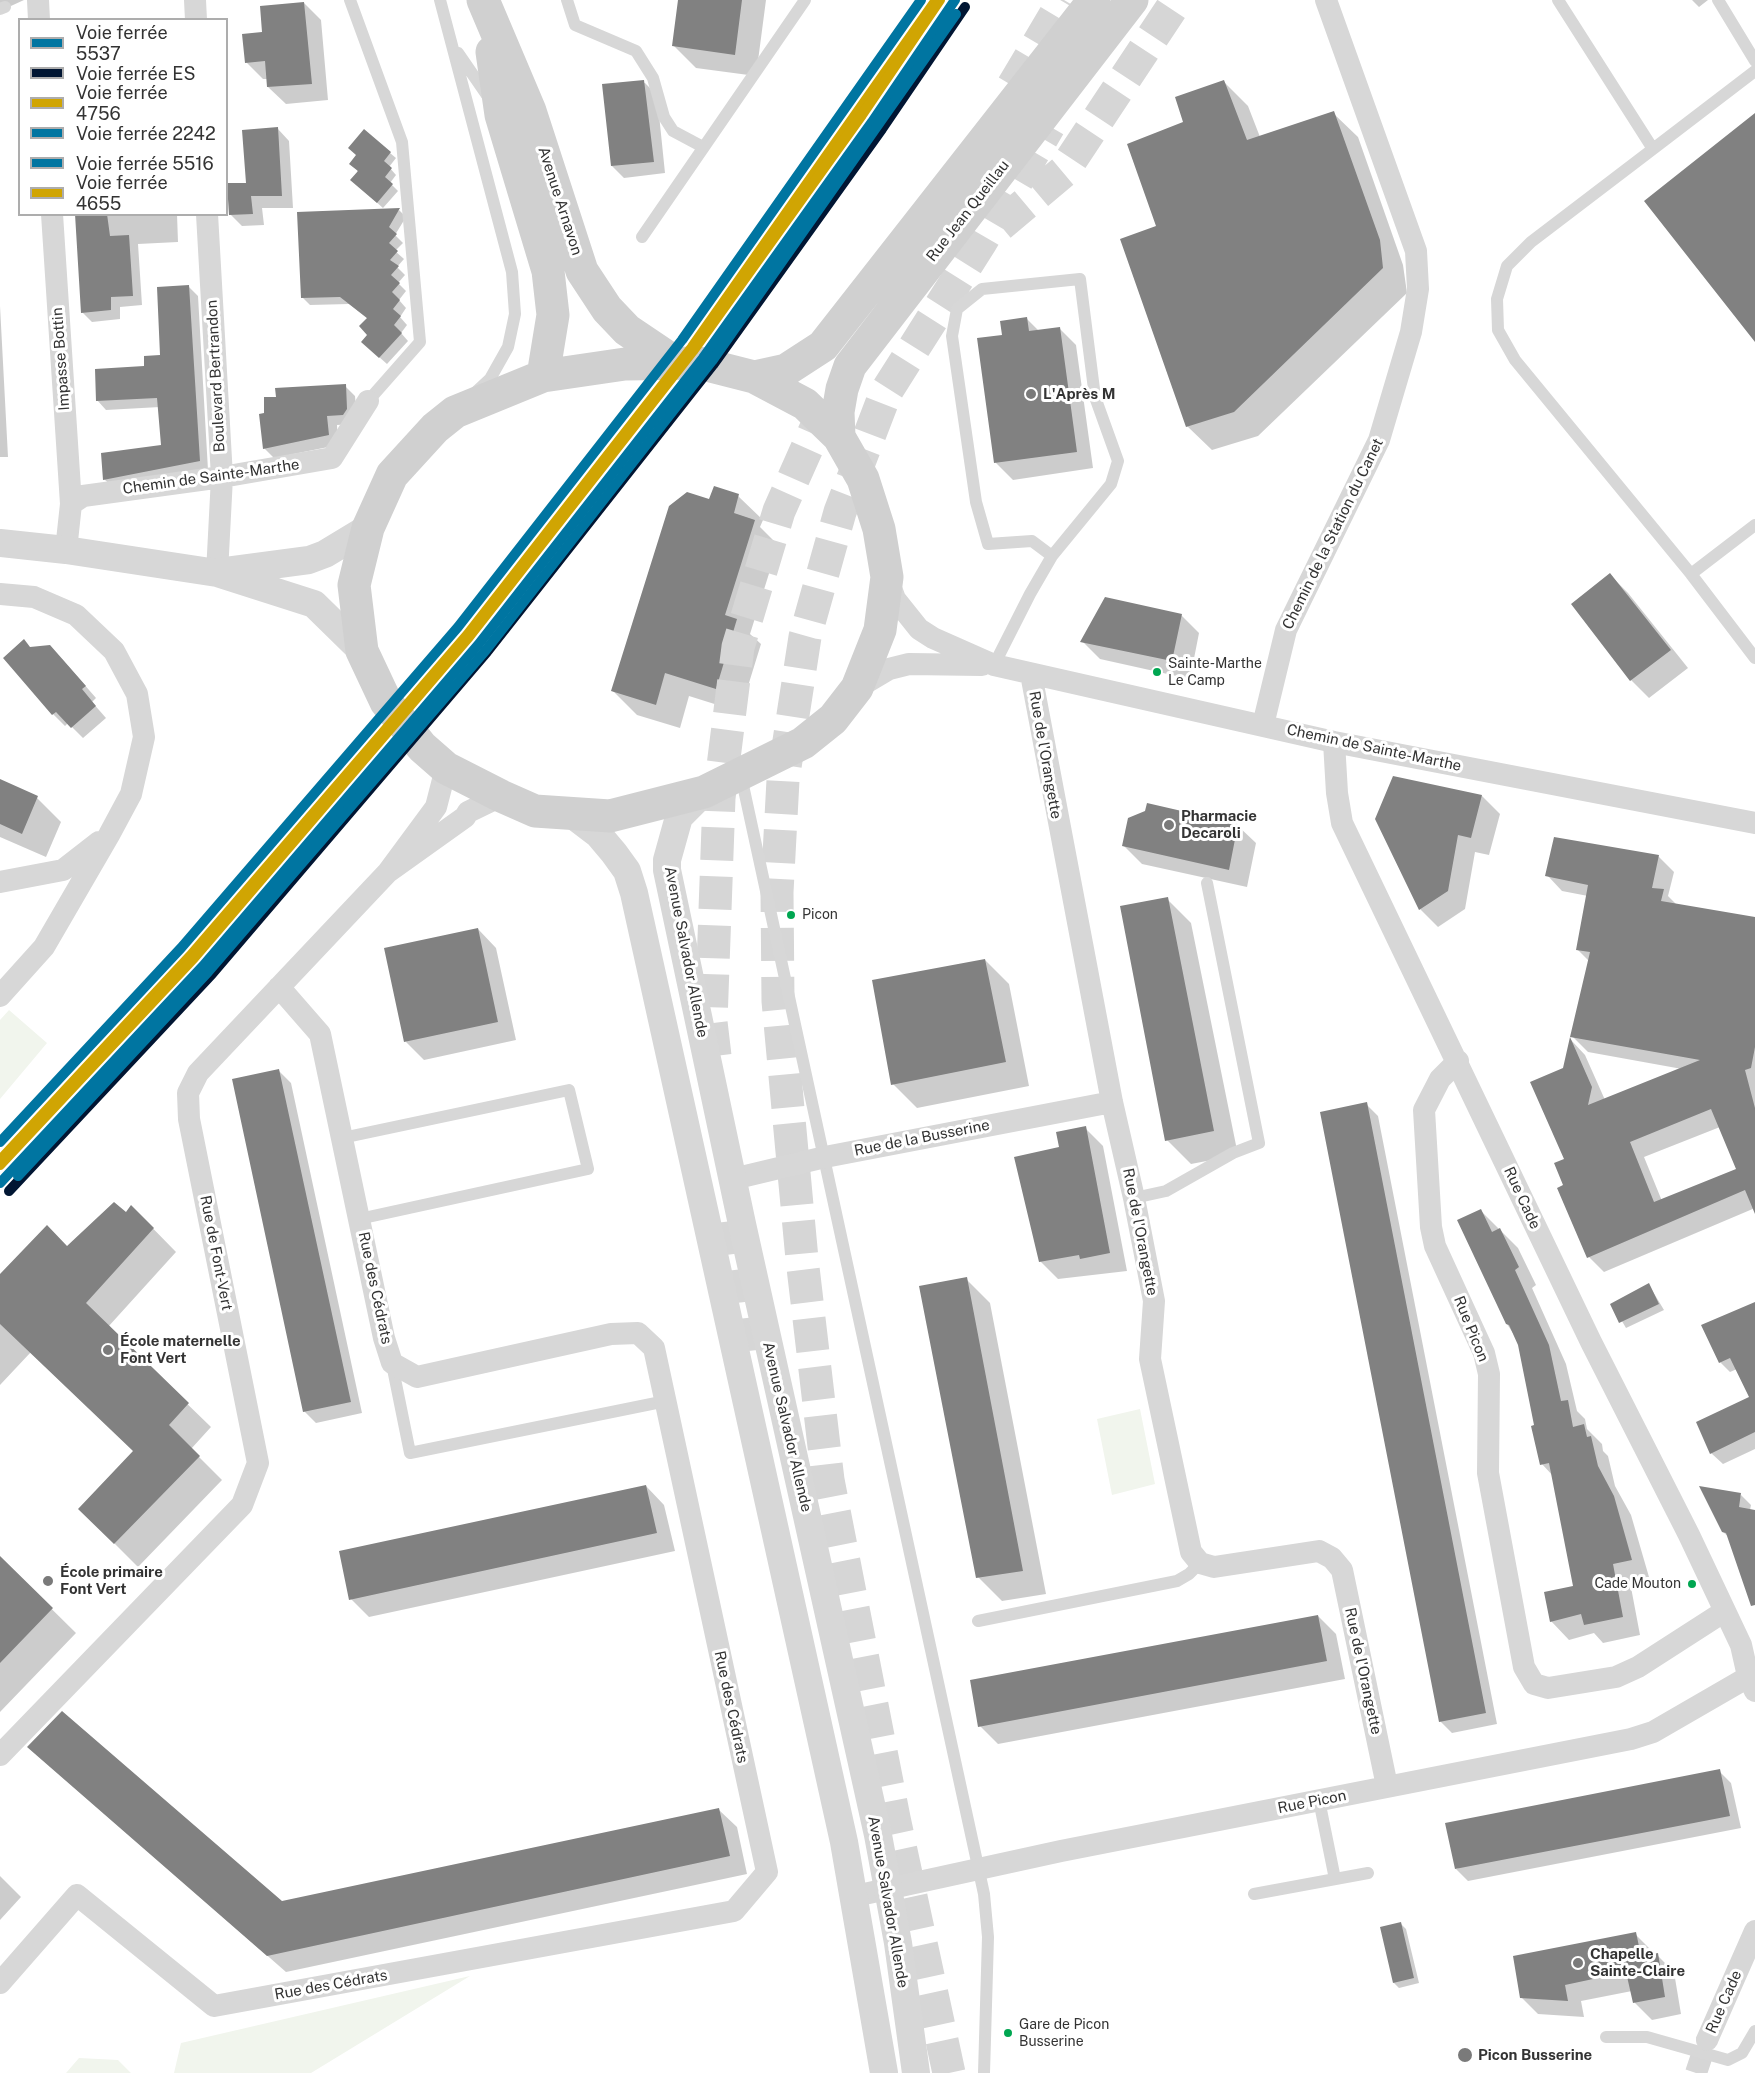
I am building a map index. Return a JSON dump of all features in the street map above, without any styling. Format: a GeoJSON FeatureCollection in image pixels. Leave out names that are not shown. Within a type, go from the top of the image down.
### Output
{"type":"FeatureCollection","features":[{"type":"Feature","properties":{"kind":"main road","name":"Rue Jean Queillau"},"geometry":{"type":"LineString","coordinates":[[754,377],[786,370],[823,346],[1094,0]]}},
{"type":"Feature","properties":{"kind":"main road","name":"Rue Jean Queillau"},"geometry":{"type":"LineString","coordinates":[[839,437],[838,412],[842,389],[850,366],[1132,0]]}},
{"type":"Feature","properties":{"kind":"main road","name":"Avenue Arnavon"},"geometry":{"type":"LineString","coordinates":[[484,4],[501,115],[548,271],[553,315],[543,376]]}},
{"type":"Feature","properties":{"kind":"main road","name":"Avenue Arnavon"},"geometry":{"type":"LineString","coordinates":[[484,4],[530,111],[582,271],[607,309],[627,330],[676,363]]}},
{"type":"Feature","properties":{"kind":"main road"},"geometry":{"type":"LineString","coordinates":[[699,363],[754,377],[805,404],[839,437],[862,479],[879,529],[887,577],[880,630],[857,688],[833,719],[803,743],[704,792],[610,816],[536,811],[446,768],[422,747],[386,702],[362,651],[354,585],[368,528],[392,475],[435,428],[455,412],[543,376],[625,364],[699,363]]}},
{"type":"Feature","properties":{"kind":"street"},"geometry":{"type":"LineString","coordinates":[[38,0],[39,18]]}},
{"type":"Feature","properties":{"kind":"street"},"geometry":{"type":"LineString","coordinates":[[195,0],[196,18]]}},
{"type":"Feature","properties":{"kind":"street","name":"Chemin de la Station du Canet"},"geometry":{"type":"LineString","coordinates":[[1263,725],[1286,630],[1379,440],[1411,332],[1418,288],[1416,250],[1326,0]]}},
{"type":"Feature","properties":{"kind":"street","name":"Impasse Bottin"},"geometry":{"type":"LineString","coordinates":[[52,216],[70,504]]}},
{"type":"Feature","properties":{"kind":"street","name":"Boulevard Bertrandon"},"geometry":{"type":"LineString","coordinates":[[207,216],[222,477],[217,573]]}},
{"type":"Feature","properties":{"kind":"street","name":"Chemin de Sainte-Marthe"},"geometry":{"type":"LineString","coordinates":[[70,504],[83,495],[222,477],[332,458],[368,401]]}},
{"type":"Feature","properties":{"kind":"street"},"geometry":{"type":"LineString","coordinates":[[66,550],[70,504]]}},
{"type":"Feature","properties":{"kind":"street"},"geometry":{"type":"LineString","coordinates":[[217,573],[309,560],[325,554],[368,528]]}},
{"type":"Feature","properties":{"kind":"street"},"geometry":{"type":"LineString","coordinates":[[0,543],[66,550],[217,573],[314,603],[362,651]]}},
{"type":"Feature","properties":{"kind":"street","name":"Chemin de Sainte-Marthe"},"geometry":{"type":"LineString","coordinates":[[887,577],[895,599],[919,629],[933,638],[994,665],[1334,742],[1755,823]]}},
{"type":"Feature","properties":{"kind":"street"},"geometry":{"type":"LineString","coordinates":[[0,594],[34,597],[76,615],[114,651],[136,694],[144,737],[131,794],[44,947],[0,996]]}},
{"type":"Feature","properties":{"kind":"street","name":"Chemin de Sainte-Marthe"},"geometry":{"type":"LineString","coordinates":[[857,688],[889,669],[909,664],[994,665]]}},
{"type":"Feature","properties":{"kind":"street","name":"Rue de l'Orangette"},"geometry":{"type":"LineString","coordinates":[[1031,674],[1112,1102],[1154,1301],[1150,1359],[1191,1552],[1200,1563],[1214,1568],[1319,1551],[1332,1558],[1342,1570],[1388,1786]]}},
{"type":"Feature","properties":{"kind":"street","name":"Rue Cade"},"geometry":{"type":"LineString","coordinates":[[1334,742],[1337,793],[1342,822],[1591,1342],[1689,1535],[1751,1669]]}},
{"type":"Feature","properties":{"kind":"street","name":"Rue de Font-Vert"},"geometry":{"type":"LineString","coordinates":[[0,1755],[242,1505],[258,1463],[188,1105],[188,1093],[198,1073],[388,872],[436,807],[446,768]]}},
{"type":"Feature","properties":{"kind":"street","name":"Avenue Salvador Allende"},"geometry":{"type":"LineString","coordinates":[[704,792],[679,817],[667,860],[667,870],[888,1888],[916,2073]]}},
{"type":"Feature","properties":{"kind":"street","name":"Rue de Font-Vert"},"geometry":{"type":"LineString","coordinates":[[388,872],[465,817],[468,812],[501,796]]}},
{"type":"Feature","properties":{"kind":"street","name":"Avenue Salvador Allende"},"geometry":{"type":"LineString","coordinates":[[573,815],[598,834],[614,853],[627,871],[634,893],[855,1896],[884,2073]]}},
{"type":"Feature","properties":{"kind":"street"},"geometry":{"type":"LineString","coordinates":[[0,882],[63,870],[108,835]]}},
{"type":"Feature","properties":{"kind":"street","name":"Rue des Cédrats"},"geometry":{"type":"LineString","coordinates":[[0,1983],[77,1895],[214,2006],[734,1911],[767,1872],[654,1348],[638,1333],[611,1334],[417,1377],[392,1362],[320,1034],[279,987]]}},
{"type":"Feature","properties":{"kind":"street","name":"Rue Picon"},"geometry":{"type":"LineString","coordinates":[[1458,1061],[1440,1080],[1424,1110],[1431,1227],[1435,1246],[1484,1353],[1489,1374],[1488,1473],[1524,1667],[1534,1684],[1548,1688],[1616,1677],[1638,1667],[1725,1611]]}},
{"type":"Feature","properties":{"kind":"street","name":"Rue de la Busserine"},"geometry":{"type":"LineString","coordinates":[[734,1179],[825,1157],[1112,1102]]}},
{"type":"Feature","properties":{"kind":"street","name":"Rue Picon"},"geometry":{"type":"LineString","coordinates":[[855,1896],[978,1868],[1631,1739],[1653,1731],[1751,1669]]}},
{"type":"Feature","properties":{"kind":"street","name":"Rue Cade"},"geometry":{"type":"LineString","coordinates":[[1707,2040],[1755,1930]]}},
{"type":"Feature","properties":{"kind":"lane"},"geometry":{"type":"LineString","coordinates":[[350,0],[402,142],[420,342],[368,401]]}},
{"type":"Feature","properties":{"kind":"lane"},"geometry":{"type":"LineString","coordinates":[[440,0],[512,272],[515,314],[508,347],[490,379],[455,412]]}},
{"type":"Feature","properties":{"kind":"lane"},"geometry":{"type":"LineString","coordinates":[[567,0],[575,25],[636,51],[653,78],[664,117],[673,131],[704,147]]}},
{"type":"Feature","properties":{"kind":"lane"},"geometry":{"type":"LineString","coordinates":[[642,237],[805,0]]}},
{"type":"Feature","properties":{"kind":"lane"},"geometry":{"type":"LineString","coordinates":[[1558,0],[1653,148]]}},
{"type":"Feature","properties":{"kind":"lane"},"geometry":{"type":"LineString","coordinates":[[1718,0],[1755,61]]}},
{"type":"Feature","properties":{"kind":"lane"},"geometry":{"type":"LineString","coordinates":[[453,47],[501,115],[534,177]]}},
{"type":"Feature","properties":{"kind":"lane"},"geometry":{"type":"LineString","coordinates":[[1755,71],[1531,242],[1507,266],[1497,299],[1498,330],[1515,360],[1691,574],[1755,658]]}},
{"type":"Feature","properties":{"kind":"lane"},"geometry":{"type":"LineString","coordinates":[[544,198],[562,239],[582,271]]}},
{"type":"Feature","properties":{"kind":"lane"},"geometry":{"type":"LineString","coordinates":[[994,665],[1052,556],[1111,484],[1118,461],[1095,397],[1080,279],[982,289],[957,309],[952,336],[976,502],[988,544],[1032,540],[1052,556]]}},
{"type":"Feature","properties":{"kind":"lane"},"geometry":{"type":"LineString","coordinates":[[1691,574],[1755,525]]}},
{"type":"Feature","properties":{"kind":"lane"},"geometry":{"type":"LineString","coordinates":[[741,775],[978,1868],[988,1937],[984,2073]]}},
{"type":"Feature","properties":{"kind":"lane"},"geometry":{"type":"LineString","coordinates":[[1134,1198],[1166,1191],[1233,1153],[1259,1143],[1206,883]]}},
{"type":"Feature","properties":{"kind":"lane"},"geometry":{"type":"LineString","coordinates":[[342,1138],[569,1090],[588,1168],[360,1219]]}},
{"type":"Feature","properties":{"kind":"lane"},"geometry":{"type":"LineString","coordinates":[[392,1362],[410,1453],[666,1401]]}},
{"type":"Feature","properties":{"kind":"lane"},"geometry":{"type":"LineString","coordinates":[[978,1621],[1177,1581],[1189,1574],[1200,1563]]}},
{"type":"Feature","properties":{"kind":"lane"},"geometry":{"type":"LineString","coordinates":[[1319,1800],[1335,1879]]}},
{"type":"Feature","properties":{"kind":"lane"},"geometry":{"type":"LineString","coordinates":[[1254,1894],[1368,1872]]}},
{"type":"Feature","properties":{"kind":"lane"},"geometry":{"type":"LineString","coordinates":[[1606,2037],[1647,2037],[1728,2060],[1742,2053],[1755,2031]]}},
{"type":"Feature","properties":{"kind":"shaded area"},"geometry":{"type":"Polygon","coordinates":[[[9,1010],[47,1043],[0,1099],[0,1020],[9,1010]]]}},
{"type":"Feature","properties":{"kind":"shaded area"},"geometry":{"type":"Polygon","coordinates":[[[1140,1409],[1155,1484],[1112,1495],[1097,1419],[1140,1409]]]}},
{"type":"Feature","properties":{"kind":"shaded area"},"geometry":{"type":"Polygon","coordinates":[[[470,1976],[311,2073],[174,2073],[181,2043],[470,1976]]]}},
{"type":"Feature","properties":{"kind":"shaded area"},"geometry":{"type":"Polygon","coordinates":[[[79,2058],[118,2060],[131,2073],[66,2073],[79,2058]]]}},
{"type":"Feature","properties":{"kind":"building"},"geometry":{"type":"Polygon","coordinates":[[[678,0],[742,0],[735,55],[672,46],[678,0]]]}},
{"type":"Feature","properties":{"kind":"building"},"geometry":{"type":"Polygon","coordinates":[[[304,2],[312,84],[267,87],[265,61],[245,63],[242,34],[262,32],[260,6],[304,2]]]}},
{"type":"Feature","properties":{"kind":"building"},"geometry":{"type":"Polygon","coordinates":[[[644,80],[654,162],[611,166],[602,84],[644,80]]]}},
{"type":"Feature","properties":{"kind":"building"},"geometry":{"type":"Polygon","coordinates":[[[1224,80],[1247,140],[1334,111],[1380,240],[1383,268],[1234,412],[1186,427],[1120,239],[1156,226],[1127,144],[1183,122],[1175,97],[1224,80]]]}},
{"type":"Feature","properties":{"kind":"building"},"geometry":{"type":"Polygon","coordinates":[[[1755,113],[1755,342],[1644,201],[1755,113]]]}},
{"type":"Feature","properties":{"kind":"building"},"geometry":{"type":"Polygon","coordinates":[[[278,127],[282,196],[251,196],[253,214],[229,215],[228,183],[246,183],[242,130],[278,127]]]}},
{"type":"Feature","properties":{"kind":"building"},"geometry":{"type":"Polygon","coordinates":[[[364,129],[391,152],[384,161],[392,168],[385,177],[393,184],[377,203],[350,180],[358,171],[349,164],[356,155],[348,148],[364,129]]]}},
{"type":"Feature","properties":{"kind":"building"},"geometry":{"type":"Polygon","coordinates":[[[400,208],[389,227],[397,234],[389,243],[398,251],[390,260],[399,266],[391,275],[400,283],[392,292],[400,300],[393,309],[401,316],[394,325],[402,333],[379,358],[361,342],[367,335],[359,326],[367,318],[340,297],[301,298],[297,212],[400,208]]]}},
{"type":"Feature","properties":{"kind":"building"},"geometry":{"type":"Polygon","coordinates":[[[75,216],[107,216],[110,236],[129,235],[133,296],[111,297],[111,310],[81,313],[75,216]]]}},
{"type":"Feature","properties":{"kind":"building"},"geometry":{"type":"Polygon","coordinates":[[[189,285],[200,461],[103,480],[101,453],[161,445],[157,398],[96,401],[95,369],[144,366],[144,356],[160,355],[157,287],[189,285]]]}},
{"type":"Feature","properties":{"kind":"building","name":"L'Après M"},"geometry":{"type":"Polygon","coordinates":[[[1027,317],[1029,331],[1060,327],[1077,452],[994,463],[977,338],[1002,335],[1000,321],[1027,317]]]}},
{"type":"Feature","properties":{"kind":"building"},"geometry":{"type":"Polygon","coordinates":[[[346,384],[347,409],[343,415],[327,416],[329,435],[263,449],[259,414],[264,413],[264,397],[276,397],[275,388],[346,384]]]}},
{"type":"Feature","properties":{"kind":"building"},"geometry":{"type":"Polygon","coordinates":[[[714,486],[739,494],[734,513],[755,520],[725,615],[737,619],[716,689],[665,673],[656,705],[611,691],[669,506],[687,492],[709,499],[714,486]]]}},
{"type":"Feature","properties":{"kind":"building"},"geometry":{"type":"Polygon","coordinates":[[[1610,573],[1671,650],[1630,681],[1571,604],[1610,573]]]}},
{"type":"Feature","properties":{"kind":"building"},"geometry":{"type":"Polygon","coordinates":[[[1105,597],[1182,614],[1172,661],[1080,642],[1105,597]]]}},
{"type":"Feature","properties":{"kind":"building"},"geometry":{"type":"Polygon","coordinates":[[[24,639],[30,647],[50,645],[86,686],[82,689],[96,706],[71,728],[56,712],[52,715],[3,658],[24,639]]]}},
{"type":"Feature","properties":{"kind":"building"},"geometry":{"type":"Polygon","coordinates":[[[1393,776],[1482,795],[1471,838],[1458,835],[1448,891],[1419,910],[1375,819],[1393,776]]]}},
{"type":"Feature","properties":{"kind":"building"},"geometry":{"type":"Polygon","coordinates":[[[0,779],[38,796],[22,834],[0,824],[0,779]]]}},
{"type":"Feature","properties":{"kind":"building"},"geometry":{"type":"Polygon","coordinates":[[[1147,803],[1238,824],[1229,870],[1122,846],[1128,818],[1145,811],[1147,803]]]}},
{"type":"Feature","properties":{"kind":"building"},"geometry":{"type":"Polygon","coordinates":[[[1554,837],[1659,855],[1652,888],[1664,889],[1661,901],[1755,917],[1755,1047],[1751,1068],[1745,1070],[1755,1108],[1755,1214],[1745,1190],[1587,1258],[1557,1188],[1563,1185],[1554,1163],[1564,1159],[1530,1082],[1563,1068],[1570,1037],[1590,952],[1576,950],[1588,885],[1545,876],[1554,837]],[[1570,1037],[1592,1087],[1588,1105],[1700,1060],[1570,1037]],[[1711,1109],[1630,1142],[1654,1202],[1736,1169],[1711,1109]]]}},
{"type":"Feature","properties":{"kind":"building"},"geometry":{"type":"Polygon","coordinates":[[[1168,897],[1214,1131],[1165,1141],[1120,906],[1168,897]]]}},
{"type":"Feature","properties":{"kind":"building"},"geometry":{"type":"Polygon","coordinates":[[[478,928],[498,1022],[404,1042],[384,948],[478,928]]]}},
{"type":"Feature","properties":{"kind":"building"},"geometry":{"type":"Polygon","coordinates":[[[985,959],[1006,1062],[891,1085],[872,980],[985,959]]]}},
{"type":"Feature","properties":{"kind":"building"},"geometry":{"type":"Polygon","coordinates":[[[279,1069],[351,1402],[303,1412],[232,1079],[279,1069]]]}},
{"type":"Feature","properties":{"kind":"building"},"geometry":{"type":"Polygon","coordinates":[[[1367,1102],[1486,1713],[1439,1722],[1320,1112],[1367,1102]]]}},
{"type":"Feature","properties":{"kind":"building"},"geometry":{"type":"Polygon","coordinates":[[[1086,1126],[1110,1253],[1080,1259],[1079,1255],[1039,1262],[1014,1157],[1059,1147],[1056,1132],[1086,1126]]]}},
{"type":"Feature","properties":{"kind":"building"},"geometry":{"type":"Polygon","coordinates":[[[114,1202],[126,1212],[131,1205],[154,1228],[86,1303],[189,1403],[169,1425],[200,1456],[114,1544],[78,1509],[133,1451],[0,1324],[0,1274],[47,1225],[67,1246],[114,1202]]]}},
{"type":"Feature","properties":{"kind":"building"},"geometry":{"type":"Polygon","coordinates":[[[1481,1209],[1492,1232],[1500,1228],[1519,1267],[1515,1270],[1549,1345],[1561,1401],[1568,1400],[1573,1427],[1584,1424],[1587,1437],[1591,1436],[1598,1466],[1614,1496],[1632,1560],[1613,1564],[1623,1617],[1584,1625],[1581,1614],[1550,1622],[1544,1592],[1573,1586],[1549,1463],[1540,1465],[1531,1426],[1534,1425],[1518,1345],[1457,1220],[1481,1209]]]}},
{"type":"Feature","properties":{"kind":"building"},"geometry":{"type":"Polygon","coordinates":[[[967,1277],[1023,1571],[976,1578],[919,1286],[967,1277]]]}},
{"type":"Feature","properties":{"kind":"building"},"geometry":{"type":"Polygon","coordinates":[[[1649,1283],[1659,1304],[1619,1323],[1610,1304],[1649,1283]]]}},
{"type":"Feature","properties":{"kind":"building"},"geometry":{"type":"Polygon","coordinates":[[[1755,1302],[1755,1432],[1710,1454],[1696,1422],[1749,1397],[1730,1358],[1719,1363],[1701,1325],[1755,1302]]]}},
{"type":"Feature","properties":{"kind":"building"},"geometry":{"type":"Polygon","coordinates":[[[646,1485],[657,1533],[349,1600],[339,1551],[646,1485]]]}},
{"type":"Feature","properties":{"kind":"building"},"geometry":{"type":"Polygon","coordinates":[[[1699,1486],[1741,1493],[1739,1507],[1755,1510],[1755,1605],[1751,1606],[1726,1533],[1722,1532],[1699,1486]]]}},
{"type":"Feature","properties":{"kind":"building"},"geometry":{"type":"Polygon","coordinates":[[[0,1556],[53,1608],[0,1663],[0,1556]]]}},
{"type":"Feature","properties":{"kind":"building"},"geometry":{"type":"Polygon","coordinates":[[[1318,1615],[1327,1661],[978,1727],[970,1680],[1318,1615]]]}},
{"type":"Feature","properties":{"kind":"building"},"geometry":{"type":"Polygon","coordinates":[[[62,1711],[282,1901],[719,1808],[730,1856],[267,1956],[27,1747],[62,1711]]]}},
{"type":"Feature","properties":{"kind":"building"},"geometry":{"type":"Polygon","coordinates":[[[1720,1769],[1730,1816],[1455,1869],[1445,1823],[1720,1769]]]}},
{"type":"Feature","properties":{"kind":"building"},"geometry":{"type":"Polygon","coordinates":[[[1401,1922],[1414,1978],[1393,1983],[1380,1927],[1401,1922]]]}},
{"type":"Feature","properties":{"kind":"building","name":"Chapelle Sainte-Claire"},"geometry":{"type":"Polygon","coordinates":[[[1636,1932],[1641,1956],[1658,1953],[1665,1997],[1633,2003],[1626,1972],[1565,1985],[1568,2001],[1520,1998],[1513,1956],[1636,1932]]]}},
{"type":"Feature","properties":{"kind":"tunnel"},"geometry":{"type":"LineString","coordinates":[[1013,86],[1064,0]]}},
{"type":"Feature","properties":{"kind":"tunnel"},"geometry":{"type":"LineString","coordinates":[[1000,225],[1063,172],[1177,0]]}},
{"type":"Feature","properties":{"kind":"tunnel"},"geometry":{"type":"LineString","coordinates":[[949,2073],[894,1818],[828,1480],[802,1259],[778,1001],[777,892],[783,780],[805,637],[840,512],[886,392],[981,242],[1049,126]]}},
{"type":"Feature","properties":{"kind":"tunnel"},"geometry":{"type":"LineString","coordinates":[[715,1056],[711,1022],[719,798],[738,647],[779,511],[831,394]]}},
{"type":"Feature","properties":{"kind":"tunnel"},"geometry":{"type":"LineString","coordinates":[[732,1221],[748,1357]]}},
{"type":"Feature","properties":{"kind":"tunnel"},"geometry":{"type":"LineString","coordinates":[[1696,2073],[1707,2040]]}},
{"type":"Feature","properties":{"kind":"rail line","name":"2242"},"geometry":{"type":"LineString","coordinates":[[0,1142],[181,948],[458,627],[682,340],[921,0]]}},
{"type":"Feature","properties":{"kind":"rail line","name":"4756"},"geometry":{"type":"LineString","coordinates":[[0,1160],[190,956],[467,635],[692,347],[936,0]]}},
{"type":"Feature","properties":{"kind":"rail line","name":"4655"},"geometry":{"type":"LineString","coordinates":[[0,1165],[194,958],[469,637],[693,351],[862,115],[940,0]]}},
{"type":"Feature","properties":{"kind":"rail line","name":"5537"},"geometry":{"type":"LineString","coordinates":[[0,1183],[203,966],[478,645],[703,358],[872,122],[955,0]]}},
{"type":"Feature","properties":{"kind":"rail line","name":"ES"},"geometry":{"type":"LineString","coordinates":[[9,1191],[212,974],[487,652],[713,365],[882,129],[965,7]]}},
{"type":"Feature","properties":{"kind":"rail line","name":"5516"},"geometry":{"type":"LineString","coordinates":[[18,1176],[208,972],[486,650],[712,361],[956,14]]}},
{"type":"Feature","properties":{"kind":"place","name":"L'Après M"},"geometry":{"type":"Point","coordinates":[1031,394]}},
{"type":"Feature","properties":{"kind":"place","name":"Sainte-Marthe Le Camp"},"geometry":{"type":"Point","coordinates":[1157,672]}},
{"type":"Feature","properties":{"kind":"place","name":"Pharmacie Decaroli"},"geometry":{"type":"Point","coordinates":[1169,825]}},
{"type":"Feature","properties":{"kind":"place","name":"Picon"},"geometry":{"type":"Point","coordinates":[791,915]}},
{"type":"Feature","properties":{"kind":"place","name":"École maternelle Font Vert"},"geometry":{"type":"Point","coordinates":[108,1350]}},
{"type":"Feature","properties":{"kind":"place","name":"École primaire Font Vert"},"geometry":{"type":"Point","coordinates":[48,1581]}},
{"type":"Feature","properties":{"kind":"place","name":"Cade Mouton"},"geometry":{"type":"Point","coordinates":[1692,1584]}},
{"type":"Feature","properties":{"kind":"place","name":"Chapelle Sainte-Claire"},"geometry":{"type":"Point","coordinates":[1578,1963]}},
{"type":"Feature","properties":{"kind":"place","name":"Gare de Picon Busserine"},"geometry":{"type":"Point","coordinates":[1008,2033]}},
{"type":"Feature","properties":{"kind":"place","name":"Picon Busserine"},"geometry":{"type":"Point","coordinates":[1465,2055]}}]}
